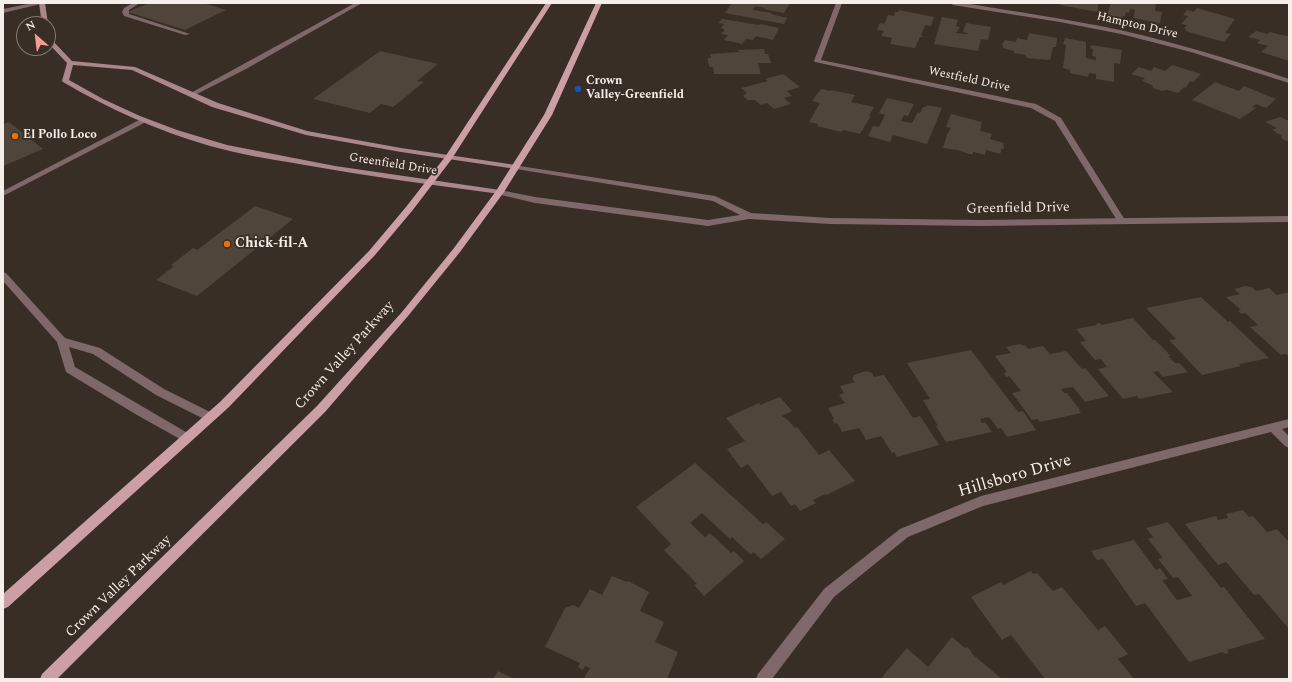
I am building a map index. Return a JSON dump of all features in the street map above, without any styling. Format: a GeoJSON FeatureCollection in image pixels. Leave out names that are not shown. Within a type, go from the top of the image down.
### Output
{"type":"FeatureCollection","features":[{"type":"Feature","properties":{"kind":"main road"},"geometry":{"type":"LineString","coordinates":[[42,3],[44,16]]}},
{"type":"Feature","properties":{"kind":"main road"},"geometry":{"type":"LineString","coordinates":[[3,603],[210,417],[372,254],[448,158],[549,3]]}},
{"type":"Feature","properties":{"kind":"main road","name":"Crown Valley Parkway"},"geometry":{"type":"LineString","coordinates":[[47,679],[321,409],[405,314],[457,250],[500,192],[516,167],[548,115],[599,3]]}},
{"type":"Feature","properties":{"kind":"main road"},"geometry":{"type":"LineString","coordinates":[[56,48],[70,63]]}},
{"type":"Feature","properties":{"kind":"main road","name":"Greenfield Drive"},"geometry":{"type":"LineString","coordinates":[[500,192],[368,174],[214,144],[144,121],[91,97],[65,81],[70,63],[133,68],[215,105],[306,133],[448,158],[516,167]]}},
{"type":"Feature","properties":{"kind":"street"},"geometry":{"type":"LineString","coordinates":[[3,11],[42,3]]}},
{"type":"Feature","properties":{"kind":"street"},"geometry":{"type":"LineString","coordinates":[[137,3],[126,9],[126,15],[187,34]]}},
{"type":"Feature","properties":{"kind":"street"},"geometry":{"type":"LineString","coordinates":[[191,95],[244,68],[359,3]]}},
{"type":"Feature","properties":{"kind":"street","name":"Westfield Drive"},"geometry":{"type":"LineString","coordinates":[[839,3],[818,61],[1033,106],[1045,112],[1058,120],[1121,220]]}},
{"type":"Feature","properties":{"kind":"street","name":"Hampton Drive"},"geometry":{"type":"LineString","coordinates":[[953,3],[1097,27],[1167,44],[1251,68],[1289,81]]}},
{"type":"Feature","properties":{"kind":"street"},"geometry":{"type":"LineString","coordinates":[[3,194],[144,121]]}},
{"type":"Feature","properties":{"kind":"street","name":"Greenfield Drive"},"geometry":{"type":"LineString","coordinates":[[516,167],[715,199],[749,216]]}},
{"type":"Feature","properties":{"kind":"street","name":"Greenfield Drive"},"geometry":{"type":"LineString","coordinates":[[500,192],[550,202],[708,223],[749,216],[830,221],[980,223],[1289,219]]}},
{"type":"Feature","properties":{"kind":"street"},"geometry":{"type":"LineString","coordinates":[[3,275],[62,342],[70,369],[187,438]]}},
{"type":"Feature","properties":{"kind":"street"},"geometry":{"type":"LineString","coordinates":[[62,342],[96,351],[160,392],[210,417]]}},
{"type":"Feature","properties":{"kind":"street","name":"Hillsboro Drive"},"geometry":{"type":"LineString","coordinates":[[762,679],[829,593],[904,533],[981,501],[1289,423]]}},
{"type":"Feature","properties":{"kind":"street"},"geometry":{"type":"LineString","coordinates":[[1274,428],[1289,443]]}},
{"type":"Feature","properties":{"kind":"building"},"geometry":{"type":"Polygon","coordinates":[[[149,3],[203,3],[226,10],[185,30],[128,12],[149,3]]]}},
{"type":"Feature","properties":{"kind":"building"},"geometry":{"type":"Polygon","coordinates":[[[732,3],[790,3],[784,13],[755,6],[753,10],[772,13],[771,14],[787,18],[784,24],[725,13],[732,3]]]}},
{"type":"Feature","properties":{"kind":"building"},"geometry":{"type":"Polygon","coordinates":[[[1060,3],[1098,3],[1098,12],[1060,5],[1060,3]]]}},
{"type":"Feature","properties":{"kind":"building"},"geometry":{"type":"Polygon","coordinates":[[[1111,3],[1156,3],[1155,11],[1162,12],[1160,23],[1133,18],[1135,10],[1130,9],[1129,13],[1126,12],[1125,16],[1122,18],[1107,15],[1111,3]]]}},
{"type":"Feature","properties":{"kind":"building"},"geometry":{"type":"Polygon","coordinates":[[[1197,8],[1235,19],[1225,33],[1231,34],[1224,42],[1185,31],[1186,29],[1184,28],[1187,25],[1181,24],[1188,16],[1183,15],[1187,10],[1194,12],[1197,8]]]}},
{"type":"Feature","properties":{"kind":"building"},"geometry":{"type":"Polygon","coordinates":[[[899,10],[934,17],[931,26],[925,25],[921,36],[923,36],[920,37],[915,48],[890,44],[892,38],[881,36],[884,31],[877,30],[880,23],[884,24],[888,15],[894,16],[895,12],[898,12],[899,10]]]}},
{"type":"Feature","properties":{"kind":"building"},"geometry":{"type":"Polygon","coordinates":[[[942,17],[958,20],[956,26],[960,27],[956,33],[968,34],[963,32],[966,23],[991,27],[988,40],[981,39],[978,51],[934,44],[942,17]]]}},
{"type":"Feature","properties":{"kind":"building"},"geometry":{"type":"Polygon","coordinates":[[[722,19],[779,28],[773,40],[756,36],[753,40],[746,39],[742,44],[724,40],[728,35],[721,34],[725,30],[721,28],[724,24],[718,23],[722,19]]]}},
{"type":"Feature","properties":{"kind":"building"},"geometry":{"type":"Polygon","coordinates":[[[1256,31],[1267,34],[1270,32],[1289,36],[1289,61],[1261,52],[1268,46],[1257,43],[1260,40],[1248,37],[1256,31]]]}},
{"type":"Feature","properties":{"kind":"building"},"geometry":{"type":"Polygon","coordinates":[[[1029,33],[1057,38],[1056,47],[1053,47],[1050,60],[1027,58],[1025,55],[1014,53],[1014,51],[1003,48],[1002,44],[1005,40],[1016,42],[1017,38],[1027,40],[1029,33]]]}},
{"type":"Feature","properties":{"kind":"building"},"geometry":{"type":"Polygon","coordinates":[[[1065,38],[1086,42],[1086,58],[1096,60],[1096,57],[1092,56],[1093,49],[1090,48],[1091,45],[1122,50],[1120,64],[1114,63],[1114,82],[1096,79],[1096,74],[1089,73],[1088,77],[1070,73],[1070,70],[1063,68],[1066,45],[1063,44],[1065,38]]]}},
{"type":"Feature","properties":{"kind":"building"},"geometry":{"type":"Polygon","coordinates":[[[764,49],[765,54],[768,54],[771,63],[758,63],[761,74],[714,74],[713,67],[710,67],[708,63],[708,58],[711,58],[710,54],[739,52],[738,50],[764,49]]]}},
{"type":"Feature","properties":{"kind":"building"},"geometry":{"type":"Polygon","coordinates":[[[380,51],[438,64],[417,81],[424,82],[393,107],[381,104],[370,113],[313,99],[380,51]]]}},
{"type":"Feature","properties":{"kind":"building"},"geometry":{"type":"Polygon","coordinates":[[[1172,65],[1201,74],[1193,82],[1190,81],[1186,88],[1184,87],[1178,93],[1153,88],[1152,85],[1142,81],[1145,78],[1131,74],[1139,67],[1151,71],[1154,67],[1165,71],[1172,65]]]}},
{"type":"Feature","properties":{"kind":"building"},"geometry":{"type":"Polygon","coordinates":[[[783,74],[800,87],[787,91],[792,96],[784,98],[791,104],[774,109],[767,103],[761,105],[755,100],[748,100],[743,96],[747,93],[741,88],[768,81],[765,79],[783,74]]]}},
{"type":"Feature","properties":{"kind":"building"},"geometry":{"type":"Polygon","coordinates":[[[1215,82],[1239,91],[1244,86],[1276,99],[1266,108],[1256,104],[1252,107],[1256,108],[1240,119],[1192,100],[1215,82]]]}},
{"type":"Feature","properties":{"kind":"building"},"geometry":{"type":"Polygon","coordinates":[[[821,89],[855,95],[851,102],[874,107],[869,116],[871,116],[860,134],[843,130],[841,132],[817,126],[818,124],[809,122],[820,103],[812,101],[821,89]]]}},
{"type":"Feature","properties":{"kind":"building"},"geometry":{"type":"Polygon","coordinates":[[[887,98],[914,104],[908,116],[904,115],[901,121],[912,123],[918,112],[920,113],[923,107],[926,107],[927,105],[942,108],[927,144],[893,135],[890,142],[868,136],[873,126],[879,127],[885,115],[879,113],[887,98]]]}},
{"type":"Feature","properties":{"kind":"building"},"geometry":{"type":"Polygon","coordinates":[[[951,114],[982,122],[980,131],[992,134],[990,139],[1004,143],[1004,149],[1002,148],[1000,154],[986,150],[985,155],[973,152],[973,154],[969,154],[943,148],[947,134],[951,128],[946,127],[951,114]]]}},
{"type":"Feature","properties":{"kind":"building"},"geometry":{"type":"Polygon","coordinates":[[[1280,117],[1289,121],[1289,142],[1282,139],[1282,136],[1272,130],[1277,128],[1265,122],[1280,117]]]}},
{"type":"Feature","properties":{"kind":"building","name":"El Pollo Loco"},"geometry":{"type":"Polygon","coordinates":[[[9,122],[43,149],[3,166],[3,124],[9,122]]]}},
{"type":"Feature","properties":{"kind":"building"},"geometry":{"type":"Polygon","coordinates":[[[255,206],[293,219],[197,296],[156,280],[174,266],[171,265],[193,248],[197,250],[255,206]]]}},
{"type":"Feature","properties":{"kind":"building"},"geometry":{"type":"Polygon","coordinates":[[[1246,286],[1252,287],[1256,291],[1269,288],[1277,295],[1289,292],[1289,356],[1285,354],[1281,355],[1250,327],[1258,325],[1245,313],[1242,314],[1238,311],[1241,310],[1226,297],[1240,294],[1234,289],[1246,286]]]}},
{"type":"Feature","properties":{"kind":"building"},"geometry":{"type":"Polygon","coordinates":[[[1201,297],[1228,322],[1230,321],[1269,358],[1239,364],[1241,366],[1202,375],[1169,340],[1176,339],[1146,308],[1201,297]]]}},
{"type":"Feature","properties":{"kind":"building"},"geometry":{"type":"Polygon","coordinates":[[[1133,318],[1153,340],[1155,340],[1171,356],[1168,356],[1175,363],[1179,363],[1188,372],[1163,377],[1158,371],[1153,372],[1173,392],[1139,399],[1137,396],[1123,399],[1098,369],[1107,367],[1101,359],[1095,360],[1080,342],[1086,341],[1076,329],[1097,325],[1095,324],[1100,323],[1102,325],[1133,318]]]}},
{"type":"Feature","properties":{"kind":"building"},"geometry":{"type":"Polygon","coordinates":[[[1020,344],[1026,346],[1028,349],[1043,346],[1050,354],[1066,351],[1082,369],[1085,368],[1109,396],[1085,402],[1073,387],[1061,389],[1064,393],[1067,393],[1081,413],[1040,422],[1038,419],[1032,420],[1012,393],[1021,391],[1009,376],[1006,377],[1004,373],[1007,372],[995,356],[1011,353],[1006,347],[1020,344]]]}},
{"type":"Feature","properties":{"kind":"building"},"geometry":{"type":"Polygon","coordinates":[[[971,350],[1018,412],[1023,411],[1036,430],[1007,437],[1001,428],[998,429],[989,417],[980,419],[982,423],[985,422],[992,432],[946,442],[923,400],[930,399],[907,363],[971,350]]]}},
{"type":"Feature","properties":{"kind":"building"},"geometry":{"type":"Polygon","coordinates":[[[866,371],[872,373],[874,377],[884,375],[913,418],[920,416],[939,445],[897,457],[894,452],[892,453],[881,436],[866,440],[859,428],[842,432],[837,423],[835,424],[832,420],[834,419],[828,408],[845,403],[839,395],[844,393],[840,386],[855,382],[852,379],[854,375],[866,371]]]}},
{"type":"Feature","properties":{"kind":"building"},"geometry":{"type":"Polygon","coordinates":[[[780,397],[792,411],[782,416],[795,428],[797,427],[819,455],[829,450],[855,481],[813,500],[816,503],[800,511],[795,504],[791,506],[781,492],[772,496],[748,464],[741,468],[727,449],[745,441],[726,418],[759,403],[760,405],[780,397]]]}},
{"type":"Feature","properties":{"kind":"building"},"geometry":{"type":"Polygon","coordinates":[[[695,463],[763,524],[766,522],[785,539],[761,559],[753,552],[751,555],[732,537],[730,539],[702,513],[690,523],[705,537],[710,533],[731,553],[734,551],[744,561],[704,596],[694,585],[697,584],[664,550],[671,544],[636,507],[695,463]]]}},
{"type":"Feature","properties":{"kind":"building"},"geometry":{"type":"Polygon","coordinates":[[[1243,510],[1249,517],[1253,516],[1267,532],[1277,529],[1289,542],[1289,629],[1259,594],[1254,595],[1226,562],[1218,565],[1185,524],[1216,516],[1218,520],[1228,518],[1226,514],[1243,510]]]}},
{"type":"Feature","properties":{"kind":"building"},"geometry":{"type":"Polygon","coordinates":[[[1168,522],[1221,588],[1224,587],[1265,639],[1227,650],[1229,653],[1224,654],[1223,652],[1189,662],[1145,603],[1136,606],[1103,559],[1097,560],[1091,551],[1134,540],[1156,570],[1160,568],[1168,579],[1162,580],[1177,600],[1192,596],[1178,577],[1173,578],[1158,559],[1163,558],[1148,539],[1153,537],[1146,528],[1168,522]]]}},
{"type":"Feature","properties":{"kind":"building"},"geometry":{"type":"Polygon","coordinates":[[[1031,571],[1033,574],[1037,573],[1053,591],[1062,587],[1098,630],[1105,626],[1128,654],[1118,659],[1134,679],[1045,679],[1011,635],[1002,640],[971,597],[1001,582],[1003,585],[1031,571]]]}},
{"type":"Feature","properties":{"kind":"building"},"geometry":{"type":"Polygon","coordinates":[[[612,576],[627,582],[628,581],[649,592],[640,611],[664,622],[655,642],[678,652],[667,679],[586,679],[584,678],[590,668],[585,666],[583,670],[578,667],[580,663],[545,647],[565,608],[573,605],[579,608],[590,589],[602,595],[612,576]]]}},
{"type":"Feature","properties":{"kind":"building"},"geometry":{"type":"Polygon","coordinates":[[[952,637],[965,648],[967,647],[972,652],[971,653],[1002,679],[885,679],[882,677],[907,648],[928,667],[952,637]]]}},
{"type":"Feature","properties":{"kind":"building"},"geometry":{"type":"Polygon","coordinates":[[[498,671],[514,679],[493,679],[498,671]]]}},
{"type":"Feature","properties":{"kind":"place","name":"Crown Valley-Greenfield"},"geometry":{"type":"Point","coordinates":[578,89]}},
{"type":"Feature","properties":{"kind":"place","name":"El Pollo Loco"},"geometry":{"type":"Point","coordinates":[15,136]}},
{"type":"Feature","properties":{"kind":"place","name":"Chick-fil-A"},"geometry":{"type":"Point","coordinates":[227,244]}}]}
